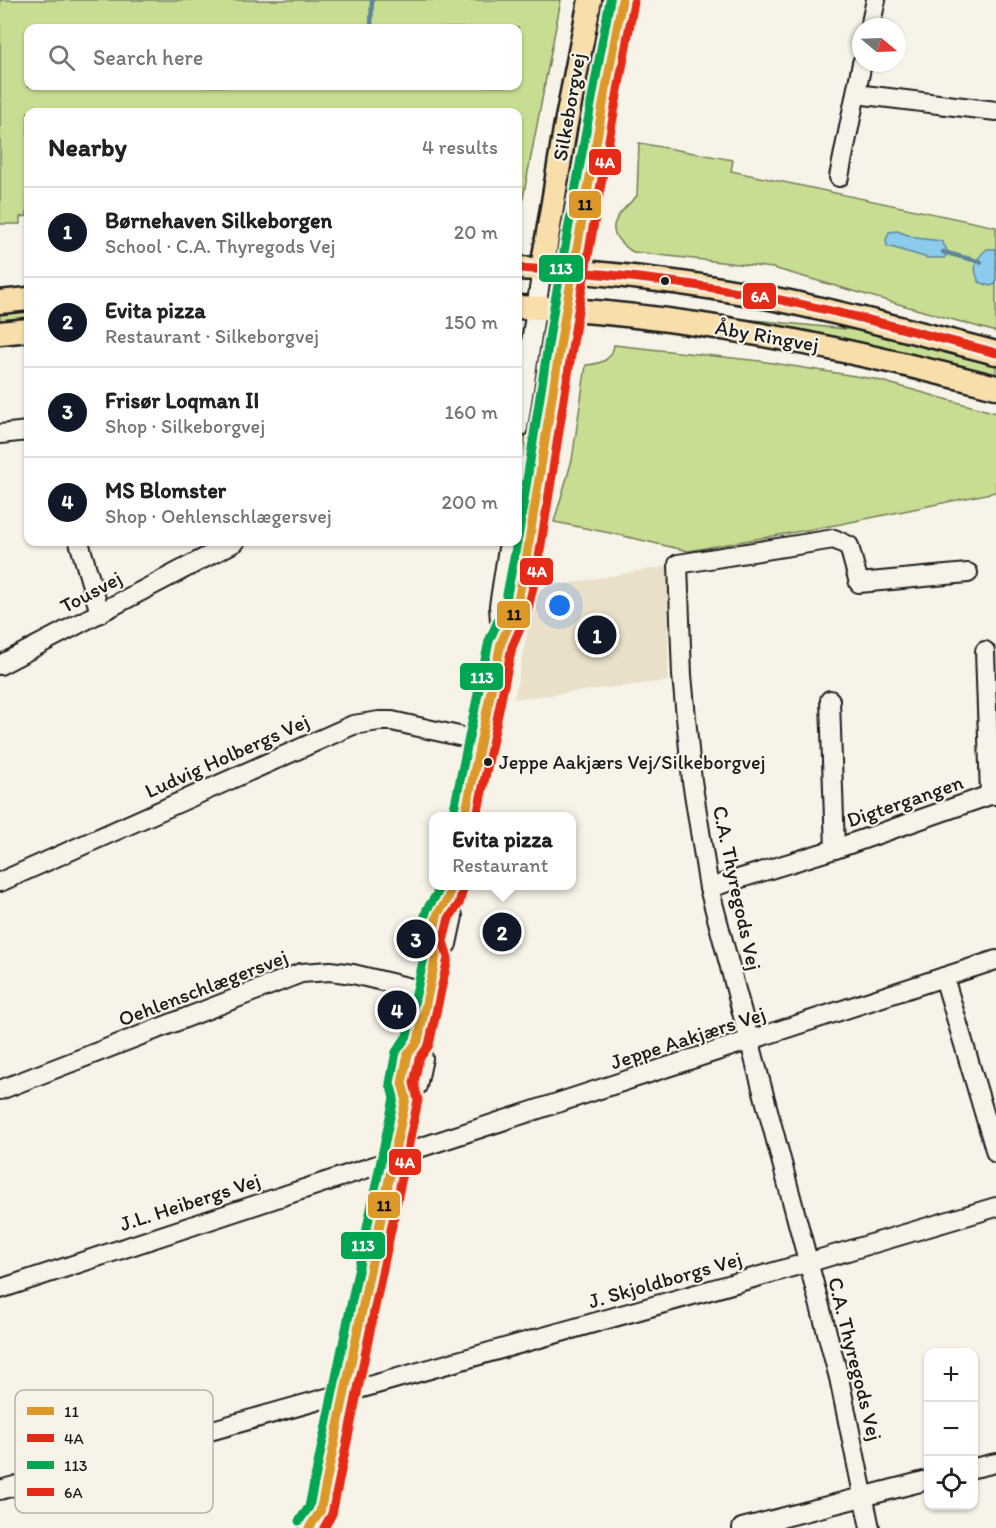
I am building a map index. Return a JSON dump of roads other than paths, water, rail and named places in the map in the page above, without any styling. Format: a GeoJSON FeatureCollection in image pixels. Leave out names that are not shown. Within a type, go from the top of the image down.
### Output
{"type":"FeatureCollection","features":[{"type":"Feature","properties":{"kind":"main road","name":"Silkeborgvej"},"geometry":{"type":"LineString","coordinates":[[542,269],[565,129],[590,0]]}},
{"type":"Feature","properties":{"kind":"main road","name":"Silkeborgvej"},"geometry":{"type":"LineString","coordinates":[[566,309],[622,0]]}},
{"type":"Feature","properties":{"kind":"main road","name":"Åby Ringvej"},"geometry":{"type":"LineString","coordinates":[[522,268],[697,285],[872,320],[996,353]]}},
{"type":"Feature","properties":{"kind":"main road"},"geometry":{"type":"LineString","coordinates":[[0,302],[24,299]]}},
{"type":"Feature","properties":{"kind":"main road","name":"Åby Ringvej"},"geometry":{"type":"LineString","coordinates":[[526,308],[566,309],[670,320],[766,334],[861,353],[996,387]]}},
{"type":"Feature","properties":{"kind":"main road"},"geometry":{"type":"LineString","coordinates":[[0,333],[24,330]]}},
{"type":"Feature","properties":{"kind":"street"},"geometry":{"type":"LineString","coordinates":[[872,18],[876,0]]}},
{"type":"Feature","properties":{"kind":"street"},"geometry":{"type":"LineString","coordinates":[[839,177],[860,72]]}},
{"type":"Feature","properties":{"kind":"street"},"geometry":{"type":"LineString","coordinates":[[856,94],[996,111]]}},
{"type":"Feature","properties":{"kind":"street","name":"Silkeborgvej"},"geometry":{"type":"LineString","coordinates":[[522,368],[526,308],[542,269]]}},
{"type":"Feature","properties":{"kind":"street","name":"Silkeborgvej"},"geometry":{"type":"LineString","coordinates":[[466,812],[501,643],[516,609],[525,567],[566,309]]}},
{"type":"Feature","properties":{"kind":"street"},"geometry":{"type":"LineString","coordinates":[[0,434],[24,431]]}},
{"type":"Feature","properties":{"kind":"street","name":"C.A. Thyregods Vej"},"geometry":{"type":"LineString","coordinates":[[870,1528],[839,1378],[709,888],[690,759],[682,675],[678,564],[834,539],[849,546],[859,583],[968,573]]}},
{"type":"Feature","properties":{"kind":"street"},"geometry":{"type":"LineString","coordinates":[[80,546],[100,613]]}},
{"type":"Feature","properties":{"kind":"street","name":"Tousvej"},"geometry":{"type":"LineString","coordinates":[[0,665],[228,546]]}},
{"type":"Feature","properties":{"kind":"street","name":"Silkeborgvej"},"geometry":{"type":"LineString","coordinates":[[501,643],[499,606],[508,546]]}},
{"type":"Feature","properties":{"kind":"street","name":"Digtergangen"},"geometry":{"type":"LineString","coordinates":[[709,888],[834,849],[993,795],[985,651]]}},
{"type":"Feature","properties":{"kind":"street","name":"Digtergangen"},"geometry":{"type":"LineString","coordinates":[[830,700],[834,849]]}},
{"type":"Feature","properties":{"kind":"street","name":"Ludvig Holbergs Vej"},"geometry":{"type":"LineString","coordinates":[[0,882],[353,725],[392,721],[481,741]]}},
{"type":"Feature","properties":{"kind":"street"},"geometry":{"type":"LineString","coordinates":[[309,1528],[322,1520],[345,1392],[406,1098],[417,1086],[422,1065],[423,1058],[418,1041],[436,956],[431,941],[438,913],[449,892]]}},
{"type":"Feature","properties":{"kind":"street","name":"Jeppe Aakjærs Vej"},"geometry":{"type":"LineString","coordinates":[[394,1158],[996,960]]}},
{"type":"Feature","properties":{"kind":"street","name":"Oehlenschlægersvej"},"geometry":{"type":"LineString","coordinates":[[0,1090],[301,973],[330,971],[353,974],[428,992]]}},
{"type":"Feature","properties":{"kind":"street"},"geometry":{"type":"LineString","coordinates":[[944,977],[996,1153]]}},
{"type":"Feature","properties":{"kind":"street","name":"J.L. Heibergs Vej"},"geometry":{"type":"LineString","coordinates":[[0,1289],[394,1158]]}},
{"type":"Feature","properties":{"kind":"street","name":"J. Skjoldborgs Vej"},"geometry":{"type":"LineString","coordinates":[[213,1429],[809,1263],[996,1207]]}},
{"type":"Feature","properties":{"kind":"street"},"geometry":{"type":"LineString","coordinates":[[978,1467],[996,1463]]}},
{"type":"Feature","properties":{"kind":"street"},"geometry":{"type":"LineString","coordinates":[[742,1528],[924,1481]]}},
{"type":"Feature","properties":{"kind":"street","name":"J. Skjoldborgs Vej"},"geometry":{"type":"LineString","coordinates":[[0,1490],[15,1486]]}},
{"type":"Feature","properties":{"kind":"water"},"geometry":{"type":"Polygon","coordinates":[[[897,231],[916,238],[941,241],[948,253],[944,258],[928,258],[887,246],[886,240],[889,232],[897,231]]]}},
{"type":"Feature","properties":{"kind":"water"},"geometry":{"type":"Polygon","coordinates":[[[987,249],[996,249],[996,284],[990,286],[979,282],[975,268],[977,260],[987,249]]]}},
{"type":"Feature","properties":{"kind":"waterway"},"geometry":{"type":"LineString","coordinates":[[371,24],[372,0]]}},
{"type":"Feature","properties":{"kind":"waterway"},"geometry":{"type":"LineString","coordinates":[[943,252],[981,262]]}},
{"type":"Feature","properties":{"kind":"place","name":"Børnehaven Silkeborgen"},"geometry":{"type":"Point","coordinates":[597,635]}},
{"type":"Feature","properties":{"kind":"place","name":"Jeppe Aakjærs Vej/Silkeborgvej"},"geometry":{"type":"Point","coordinates":[488,762]}},
{"type":"Feature","properties":{"kind":"place","name":"Evita pizza"},"geometry":{"type":"Point","coordinates":[502,932]}},
{"type":"Feature","properties":{"kind":"place","name":"Frisør Loqman II"},"geometry":{"type":"Point","coordinates":[416,939]}},
{"type":"Feature","properties":{"kind":"place","name":"MS Blomster"},"geometry":{"type":"Point","coordinates":[397,1010]}}]}
